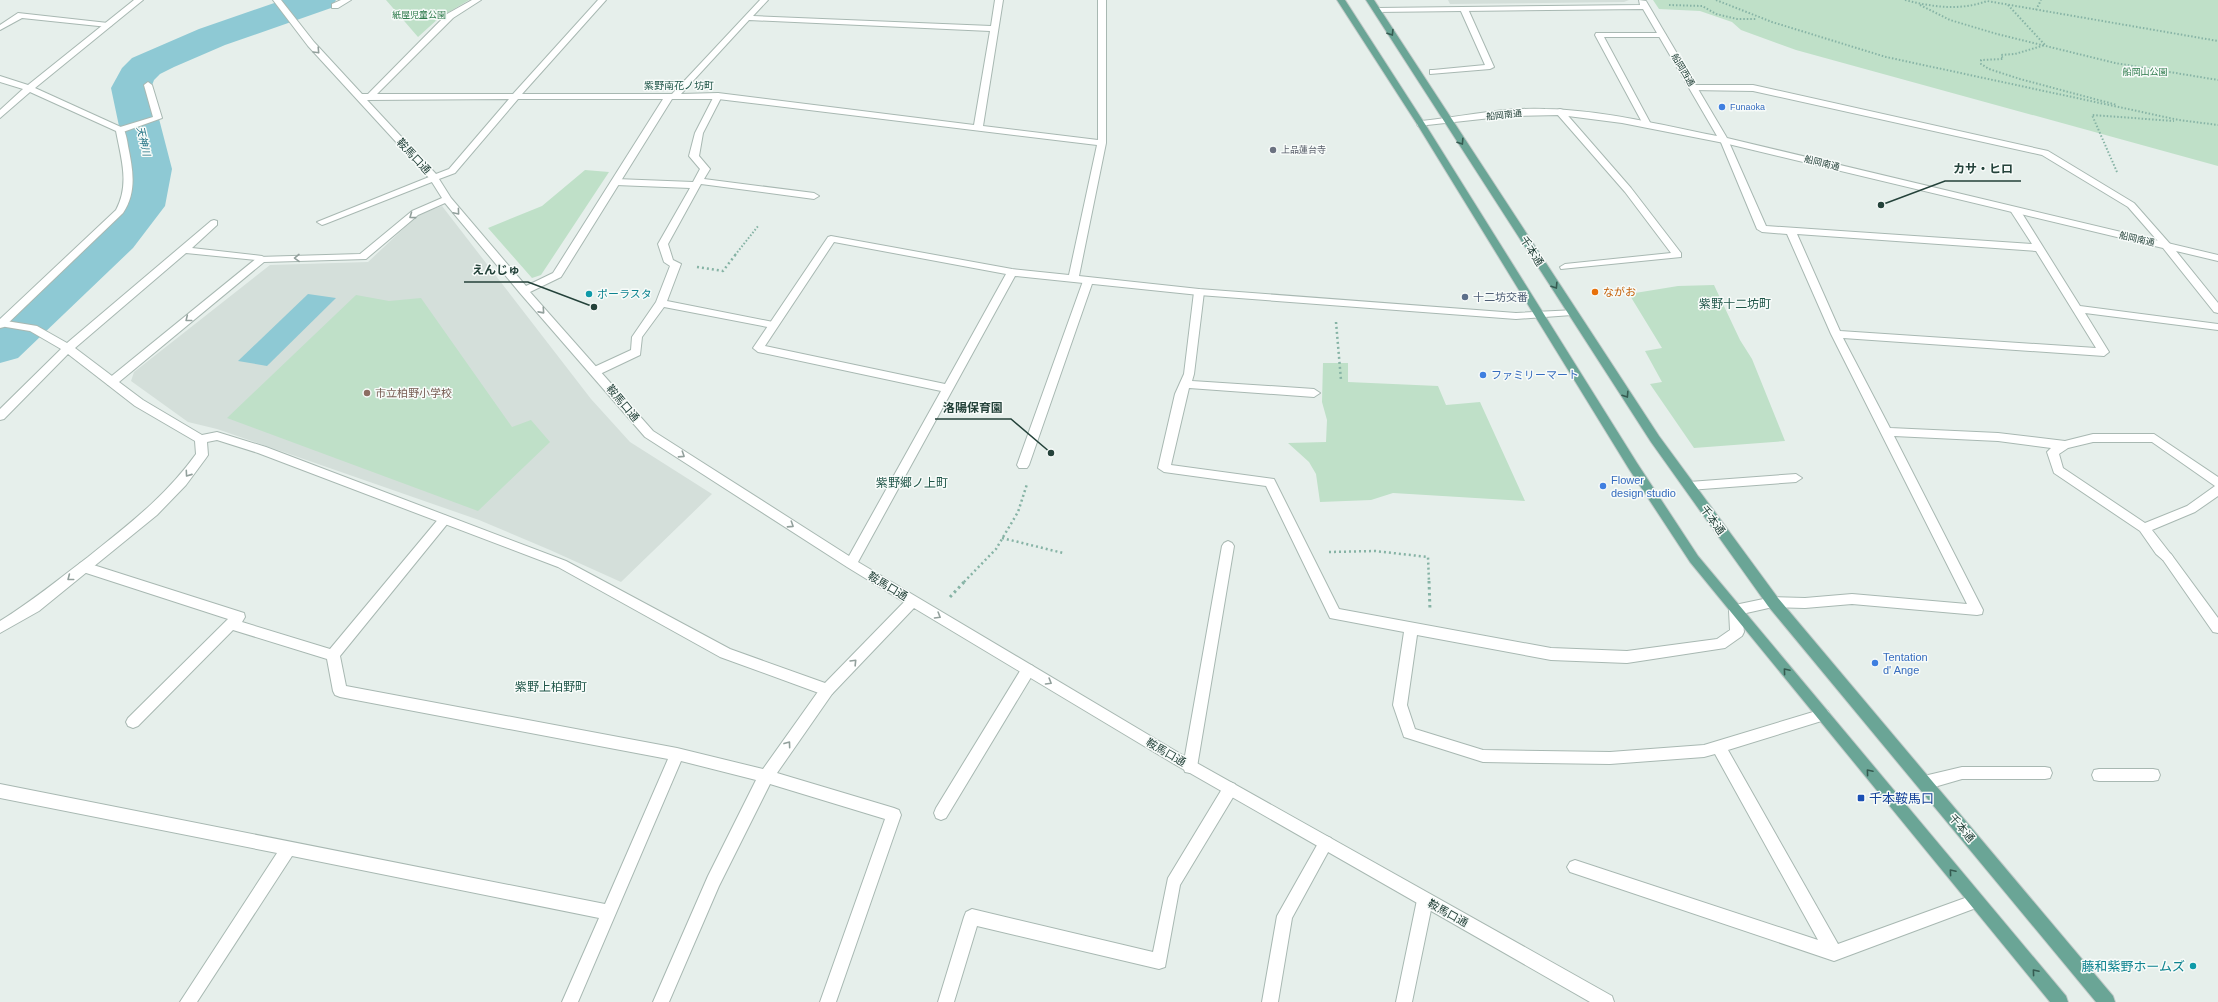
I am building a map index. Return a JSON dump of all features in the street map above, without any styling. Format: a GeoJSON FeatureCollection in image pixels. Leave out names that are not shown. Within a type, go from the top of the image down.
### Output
{"type":"FeatureCollection","features":[{"type":"Feature","properties":{"kind":"main road"},"geometry":{"type":"LineString","coordinates":[[1342,0],[1421,124],[1538,315],[1694,559],[2060,1002]]}},
{"type":"Feature","properties":{"kind":"main road","name":"千本通"},"geometry":{"type":"LineString","coordinates":[[1373,5],[1655,440],[1773,602],[2107,1002]]}},
{"type":"Feature","properties":{"kind":"street"},"geometry":{"type":"LineString","coordinates":[[0,116],[29,88],[139,0]]}},
{"type":"Feature","properties":{"kind":"street","name":"鞍馬口通"},"geometry":{"type":"LineString","coordinates":[[278,0],[311,44],[434,178],[447,199],[524,291],[596,371],[649,434],[851,564],[1028,670],[1190,766],[1606,1002]]}},
{"type":"Feature","properties":{"kind":"street"},"geometry":{"type":"LineString","coordinates":[[335,6],[347,0]]}},
{"type":"Feature","properties":{"kind":"street"},"geometry":{"type":"LineString","coordinates":[[371,96],[450,16],[477,0]]}},
{"type":"Feature","properties":{"kind":"street"},"geometry":{"type":"LineString","coordinates":[[322,222],[452,171],[515,97],[602,0]]}},
{"type":"Feature","properties":{"kind":"street"},"geometry":{"type":"LineString","coordinates":[[524,291],[557,275],[672,96],[749,18],[764,0]]}},
{"type":"Feature","properties":{"kind":"street"},"geometry":{"type":"LineString","coordinates":[[978,128],[999,0]]}},
{"type":"Feature","properties":{"kind":"street"},"geometry":{"type":"LineString","coordinates":[[1073,279],[1102,143],[1102,0]]}},
{"type":"Feature","properties":{"kind":"street"},"geometry":{"type":"LineString","coordinates":[[1373,5],[1464,9],[1644,4]]}},
{"type":"Feature","properties":{"kind":"street","name":"船岡西通"},"geometry":{"type":"LineString","coordinates":[[1644,4],[1724,140],[1762,229],[1791,231]]}},
{"type":"Feature","properties":{"kind":"street"},"geometry":{"type":"LineString","coordinates":[[1433,72],[1490,67],[1464,9]]}},
{"type":"Feature","properties":{"kind":"street"},"geometry":{"type":"LineString","coordinates":[[0,28],[21,14],[108,25]]}},
{"type":"Feature","properties":{"kind":"street"},"geometry":{"type":"LineString","coordinates":[[749,18],[994,28]]}},
{"type":"Feature","properties":{"kind":"street"},"geometry":{"type":"LineString","coordinates":[[1648,126],[1599,35],[1662,36]]}},
{"type":"Feature","properties":{"kind":"street"},"geometry":{"type":"LineString","coordinates":[[0,79],[29,88],[120,130],[133,124],[158,118],[148,85]]}},
{"type":"Feature","properties":{"kind":"street"},"geometry":{"type":"LineString","coordinates":[[1694,88],[1753,88],[2045,153],[2131,205],[2166,245],[2218,310]]}},
{"type":"Feature","properties":{"kind":"street"},"geometry":{"type":"LineString","coordinates":[[359,97],[718,96],[1102,143]]}},
{"type":"Feature","properties":{"kind":"street"},"geometry":{"type":"LineString","coordinates":[[596,371],[636,352],[637,337],[661,303],[676,264],[669,262],[662,244],[705,169],[694,156],[699,133],[718,96]]}},
{"type":"Feature","properties":{"kind":"street","name":"船岡南通"},"geometry":{"type":"LineString","coordinates":[[1421,124],[1536,111],[1560,112],[1648,126],[1724,140],[2218,258]]}},
{"type":"Feature","properties":{"kind":"street"},"geometry":{"type":"LineString","coordinates":[[1560,112],[1628,190],[1678,254],[1565,267]]}},
{"type":"Feature","properties":{"kind":"street"},"geometry":{"type":"LineString","coordinates":[[3,324],[107,225],[127,201],[130,185],[120,130]]}},
{"type":"Feature","properties":{"kind":"street"},"geometry":{"type":"LineString","coordinates":[[616,182],[697,183],[814,196]]}},
{"type":"Feature","properties":{"kind":"street"},"geometry":{"type":"LineString","coordinates":[[184,250],[262,259],[362,257],[415,213],[447,199]]}},
{"type":"Feature","properties":{"kind":"street"},"geometry":{"type":"LineString","coordinates":[[1836,334],[2104,352],[2015,210]]}},
{"type":"Feature","properties":{"kind":"street"},"geometry":{"type":"LineString","coordinates":[[0,416],[68,348],[214,223]]}},
{"type":"Feature","properties":{"kind":"street"},"geometry":{"type":"LineString","coordinates":[[1199,292],[1189,374],[1185,384],[1164,468],[1270,482],[1335,614],[1551,654],[1627,658],[1720,644],[1737,632],[1736,610],[1773,602],[1806,604],[1852,599],[1978,610],[1836,334],[1791,231],[2039,248]]}},
{"type":"Feature","properties":{"kind":"street"},"geometry":{"type":"LineString","coordinates":[[947,388],[758,348],[831,239],[1012,272],[1199,292],[1334,304],[1516,316],[1572,312]]}},
{"type":"Feature","properties":{"kind":"street"},"geometry":{"type":"LineString","coordinates":[[112,382],[262,259]]}},
{"type":"Feature","properties":{"kind":"street"},"geometry":{"type":"LineString","coordinates":[[851,564],[1012,272]]}},
{"type":"Feature","properties":{"kind":"street"},"geometry":{"type":"LineString","coordinates":[[1023,465],[1088,281]]}},
{"type":"Feature","properties":{"kind":"street"},"geometry":{"type":"LineString","coordinates":[[661,303],[773,324]]}},
{"type":"Feature","properties":{"kind":"street"},"geometry":{"type":"LineString","coordinates":[[2077,309],[2218,327]]}},
{"type":"Feature","properties":{"kind":"street"},"geometry":{"type":"LineString","coordinates":[[3,324],[33,328],[68,348],[139,403],[201,439],[218,436],[262,450],[562,564],[725,653],[827,690]]}},
{"type":"Feature","properties":{"kind":"street"},"geometry":{"type":"LineString","coordinates":[[1185,384],[1314,393]]}},
{"type":"Feature","properties":{"kind":"street"},"geometry":{"type":"LineString","coordinates":[[1886,432],[1998,437],[2065,445]]}},
{"type":"Feature","properties":{"kind":"street"},"geometry":{"type":"LineString","coordinates":[[2218,483],[2154,438],[2093,438],[2065,445],[2053,452],[2058,470],[2144,528],[2160,551],[2167,557],[2218,628]]}},
{"type":"Feature","properties":{"kind":"street"},"geometry":{"type":"LineString","coordinates":[[0,628],[34,607],[153,512],[182,482],[202,454],[201,439]]}},
{"type":"Feature","properties":{"kind":"street"},"geometry":{"type":"LineString","coordinates":[[1689,486],[1796,478]]}},
{"type":"Feature","properties":{"kind":"street"},"geometry":{"type":"LineString","coordinates":[[2144,528],[2191,509],[2218,490]]}},
{"type":"Feature","properties":{"kind":"street"},"geometry":{"type":"LineString","coordinates":[[333,655],[444,520]]}},
{"type":"Feature","properties":{"kind":"street"},"geometry":{"type":"LineString","coordinates":[[1190,766],[1228,546]]}},
{"type":"Feature","properties":{"kind":"street"},"geometry":{"type":"LineString","coordinates":[[84,567],[239,617],[133,722]]}},
{"type":"Feature","properties":{"kind":"street"},"geometry":{"type":"LineString","coordinates":[[661,1002],[713,880],[766,776],[827,690],[913,601]]}},
{"type":"Feature","properties":{"kind":"street"},"geometry":{"type":"LineString","coordinates":[[231,624],[333,655]]}},
{"type":"Feature","properties":{"kind":"street"},"geometry":{"type":"LineString","coordinates":[[1411,628],[1400,705],[1409,733],[1483,756],[1610,758],[1704,751],[1823,715]]}},
{"type":"Feature","properties":{"kind":"street"},"geometry":{"type":"LineString","coordinates":[[333,655],[340,691],[677,754],[766,776],[894,815],[828,1002]]}},
{"type":"Feature","properties":{"kind":"street"},"geometry":{"type":"LineString","coordinates":[[941,813],[1028,670]]}},
{"type":"Feature","properties":{"kind":"street"},"geometry":{"type":"LineString","coordinates":[[1719,747],[1834,953]]}},
{"type":"Feature","properties":{"kind":"street"},"geometry":{"type":"LineString","coordinates":[[570,1002],[677,754]]}},
{"type":"Feature","properties":{"kind":"street"},"geometry":{"type":"LineString","coordinates":[[1924,783],[1962,773],[2045,773]]}},
{"type":"Feature","properties":{"kind":"street"},"geometry":{"type":"LineString","coordinates":[[2099,775],[2153,775]]}},
{"type":"Feature","properties":{"kind":"street"},"geometry":{"type":"LineString","coordinates":[[946,1002],[972,917],[1159,961],[1173,883],[1230,788]]}},
{"type":"Feature","properties":{"kind":"street"},"geometry":{"type":"LineString","coordinates":[[0,791],[608,912]]}},
{"type":"Feature","properties":{"kind":"street"},"geometry":{"type":"LineString","coordinates":[[1270,1002],[1285,916],[1326,843]]}},
{"type":"Feature","properties":{"kind":"street"},"geometry":{"type":"LineString","coordinates":[[188,1002],[288,849]]}},
{"type":"Feature","properties":{"kind":"street"},"geometry":{"type":"LineString","coordinates":[[1575,867],[1834,953],[1976,901]]}},
{"type":"Feature","properties":{"kind":"street"},"geometry":{"type":"LineString","coordinates":[[1404,1002],[1425,900]]}},
{"type":"Feature","properties":{"kind":"path"},"geometry":{"type":"LineString","coordinates":[[1716,0],[1759,19],[1854,48],[1929,67],[2079,100],[2126,108],[2179,120],[2218,125]]}},
{"type":"Feature","properties":{"kind":"path"},"geometry":{"type":"LineString","coordinates":[[1725,4],[1728,0]]}},
{"type":"Feature","properties":{"kind":"path"},"geometry":{"type":"LineString","coordinates":[[1905,0],[1919,4],[1967,6],[1987,1],[2218,42]]}},
{"type":"Feature","properties":{"kind":"path"},"geometry":{"type":"LineString","coordinates":[[2036,10],[2039,1],[2041,0]]}},
{"type":"Feature","properties":{"kind":"path"},"geometry":{"type":"LineString","coordinates":[[1644,4],[1702,6],[1716,14],[1737,19],[1759,19]]}},
{"type":"Feature","properties":{"kind":"path"},"geometry":{"type":"LineString","coordinates":[[1919,4],[1936,15],[1996,36],[2045,46],[2103,61],[2195,74],[2218,80]]}},
{"type":"Feature","properties":{"kind":"path"},"geometry":{"type":"LineString","coordinates":[[2008,5],[2045,46]]}},
{"type":"Feature","properties":{"kind":"path"},"geometry":{"type":"LineString","coordinates":[[2045,46],[2015,54],[2001,55],[2004,59],[1981,60],[1981,64],[1989,70],[2126,108]]}},
{"type":"Feature","properties":{"kind":"path"},"geometry":{"type":"LineString","coordinates":[[2131,205],[2092,115],[2154,121],[2179,120]]}},
{"type":"Feature","properties":{"kind":"path"},"geometry":{"type":"LineString","coordinates":[[676,264],[723,272],[759,225]]}},
{"type":"Feature","properties":{"kind":"path"},"geometry":{"type":"LineString","coordinates":[[1334,304],[1341,380]]}},
{"type":"Feature","properties":{"kind":"path"},"geometry":{"type":"LineString","coordinates":[[934,614],[996,549],[1018,512],[1028,480]]}},
{"type":"Feature","properties":{"kind":"path"},"geometry":{"type":"LineString","coordinates":[[1002,538],[1063,553]]}},
{"type":"Feature","properties":{"kind":"path"},"geometry":{"type":"LineString","coordinates":[[1305,552],[1375,551],[1428,558],[1432,632]]}},
{"type":"Feature","properties":{"kind":"shaded area"},"geometry":{"type":"Polygon","coordinates":[[[1448,0],[1629,0],[1624,2],[1450,4],[1448,0]]]}},
{"type":"Feature","properties":{"kind":"shaded area","name":"市立柏野小学校"},"geometry":{"type":"Polygon","coordinates":[[[442,206],[591,399],[630,442],[712,494],[621,582],[479,520],[217,429],[188,422],[131,381],[134,372],[270,265],[368,262],[418,215],[442,206]]]}},
{"type":"Feature","properties":{"kind":"green space","name":"紙屋児童公園"},"geometry":{"type":"Polygon","coordinates":[[[386,0],[469,0],[439,18],[418,37],[386,0]]]}},
{"type":"Feature","properties":{"kind":"green space","name":"船岡山公園"},"geometry":{"type":"Polygon","coordinates":[[[1653,0],[2218,0],[2218,166],[1796,50],[1741,30],[1732,22],[1700,11],[1659,9],[1653,0]]]}},
{"type":"Feature","properties":{"kind":"green space"},"geometry":{"type":"Polygon","coordinates":[[[585,170],[609,172],[541,275],[532,278],[488,228],[542,206],[585,170]]]}},
{"type":"Feature","properties":{"kind":"green space"},"geometry":{"type":"Polygon","coordinates":[[[1714,285],[1740,340],[1752,359],[1785,441],[1694,448],[1650,384],[1662,382],[1645,351],[1662,348],[1629,294],[1678,286],[1714,285]]]}},
{"type":"Feature","properties":{"kind":"green space"},"geometry":{"type":"Polygon","coordinates":[[[356,295],[389,301],[421,298],[512,427],[531,420],[550,442],[478,511],[227,418],[356,295]]]}},
{"type":"Feature","properties":{"kind":"green space"},"geometry":{"type":"Polygon","coordinates":[[[1323,363],[1348,363],[1348,382],[1438,386],[1446,405],[1480,402],[1525,501],[1393,493],[1371,500],[1320,502],[1316,474],[1309,462],[1288,443],[1326,442],[1327,420],[1322,402],[1323,363]]]}},
{"type":"Feature","properties":{"kind":"water"},"geometry":{"type":"Polygon","coordinates":[[[308,294],[336,298],[267,366],[238,361],[308,294]]]}},
{"type":"Feature","properties":{"kind":"waterway","name":"天神川"},"geometry":{"type":"LineString","coordinates":[[0,346],[117,238],[143,206],[150,169],[131,88],[136,76],[146,66],[212,37],[318,0]]}},
{"type":"Feature","properties":{"kind":"place","name":"Funaoka"},"geometry":{"type":"Point","coordinates":[1722,107]}},
{"type":"Feature","properties":{"kind":"place","name":"上品蓮台寺"},"geometry":{"type":"Point","coordinates":[1273,150]}},
{"type":"Feature","properties":{"kind":"place","name":"カサ・ヒロ"},"geometry":{"type":"Point","coordinates":[1881,205]}},
{"type":"Feature","properties":{"kind":"place","name":"ながお"},"geometry":{"type":"Point","coordinates":[1595,292]}},
{"type":"Feature","properties":{"kind":"place","name":"ポーラスタ"},"geometry":{"type":"Point","coordinates":[589,294]}},
{"type":"Feature","properties":{"kind":"place","name":"十二坊交番"},"geometry":{"type":"Point","coordinates":[1465,297]}},
{"type":"Feature","properties":{"kind":"place","name":"えんじゅ"},"geometry":{"type":"Point","coordinates":[594,307]}},
{"type":"Feature","properties":{"kind":"place","name":"ファミリーマート"},"geometry":{"type":"Point","coordinates":[1483,375]}},
{"type":"Feature","properties":{"kind":"place","name":"市立柏野小学校"},"geometry":{"type":"Point","coordinates":[367,393]}},
{"type":"Feature","properties":{"kind":"place","name":"洛陽保育園"},"geometry":{"type":"Point","coordinates":[1051,453]}},
{"type":"Feature","properties":{"kind":"place","name":"Flower design studio"},"geometry":{"type":"Point","coordinates":[1603,486]}},
{"type":"Feature","properties":{"kind":"place","name":"Tentation d' Ange"},"geometry":{"type":"Point","coordinates":[1875,663]}},
{"type":"Feature","properties":{"kind":"place","name":"千本鞍馬口"},"geometry":{"type":"Point","coordinates":[1861,798]}},
{"type":"Feature","properties":{"kind":"place","name":"藤和紫野ホームズ"},"geometry":{"type":"Point","coordinates":[2193,966]}},
{"type":"Feature","properties":{"kind":"district","name":"紫野南花ノ坊町"},"geometry":{"type":"Point","coordinates":[679,85]}},
{"type":"Feature","properties":{"kind":"district","name":"紫野十二坊町"},"geometry":{"type":"Point","coordinates":[1735,304]}},
{"type":"Feature","properties":{"kind":"district","name":"紫野郷ノ上町"},"geometry":{"type":"Point","coordinates":[912,483]}},
{"type":"Feature","properties":{"kind":"district","name":"紫野上柏野町"},"geometry":{"type":"Point","coordinates":[551,687]}}]}
